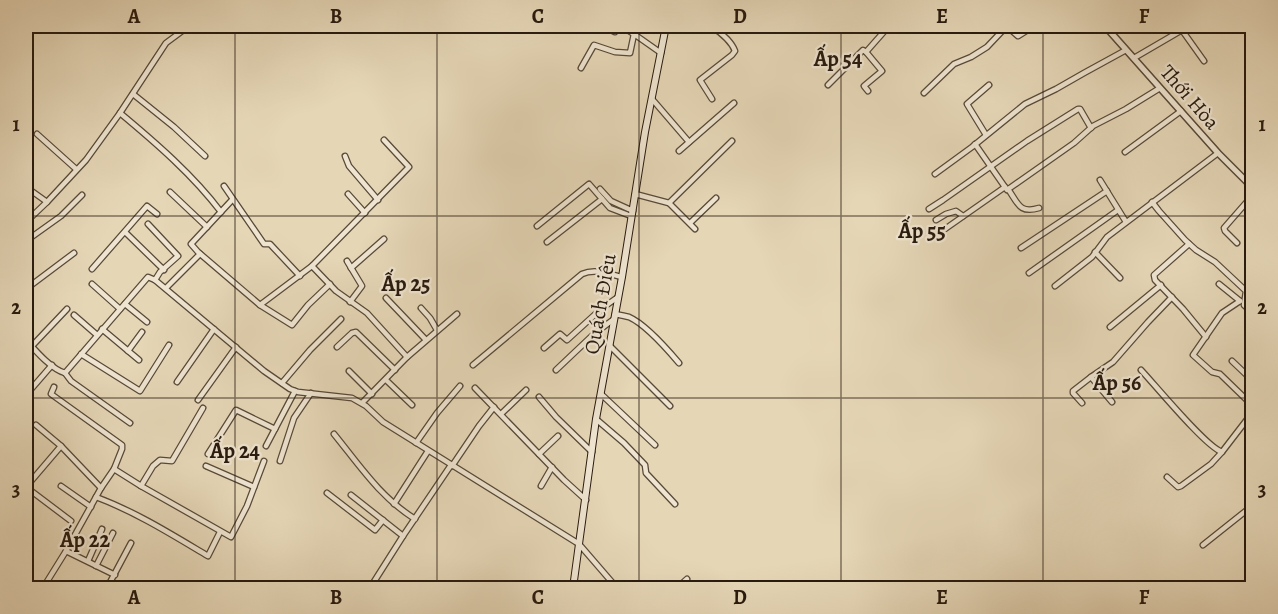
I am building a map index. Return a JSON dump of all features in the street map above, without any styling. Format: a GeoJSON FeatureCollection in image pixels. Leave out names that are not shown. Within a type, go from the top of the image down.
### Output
{"type":"FeatureCollection","features":[{"type":"Feature","properties":{"kind":"main road","name":"Quách Điêu"},"geometry":{"type":"LineString","coordinates":[[574,586],[596,419],[622,278],[645,132],[666,26]]}},
{"type":"Feature","properties":{"kind":"street"},"geometry":{"type":"LineString","coordinates":[[26,222],[86,160],[166,43],[189,26]]}},
{"type":"Feature","properties":{"kind":"street"},"geometry":{"type":"LineString","coordinates":[[603,26],[615,32],[620,26],[661,53]]}},
{"type":"Feature","properties":{"kind":"street"},"geometry":{"type":"LineString","coordinates":[[711,26],[723,34],[735,51],[700,80],[712,99]]}},
{"type":"Feature","properties":{"kind":"street"},"geometry":{"type":"LineString","coordinates":[[828,85],[864,50],[866,52],[889,26]]}},
{"type":"Feature","properties":{"kind":"street"},"geometry":{"type":"LineString","coordinates":[[924,93],[954,64],[987,47],[1005,28],[1018,36],[1034,26]]}},
{"type":"Feature","properties":{"kind":"street","name":"Thới Hòa"},"geometry":{"type":"LineString","coordinates":[[1105,26],[1218,153],[1252,187]]}},
{"type":"Feature","properties":{"kind":"street"},"geometry":{"type":"LineString","coordinates":[[1134,58],[1181,28],[1204,62]]}},
{"type":"Feature","properties":{"kind":"street"},"geometry":{"type":"LineString","coordinates":[[581,68],[594,45],[615,52],[630,53],[634,34]]}},
{"type":"Feature","properties":{"kind":"street"},"geometry":{"type":"LineString","coordinates":[[935,174],[1025,104],[1126,50]]}},
{"type":"Feature","properties":{"kind":"street"},"geometry":{"type":"LineString","coordinates":[[866,52],[882,71],[864,86],[868,91]]}},
{"type":"Feature","properties":{"kind":"street"},"geometry":{"type":"LineString","coordinates":[[986,135],[967,104],[989,85]]}},
{"type":"Feature","properties":{"kind":"street"},"geometry":{"type":"LineString","coordinates":[[945,229],[1074,143],[1091,128],[1160,88]]}},
{"type":"Feature","properties":{"kind":"street"},"geometry":{"type":"LineString","coordinates":[[133,94],[205,156]]}},
{"type":"Feature","properties":{"kind":"street"},"geometry":{"type":"LineString","coordinates":[[652,99],[690,142]]}},
{"type":"Feature","properties":{"kind":"street"},"geometry":{"type":"LineString","coordinates":[[679,151],[734,102]]}},
{"type":"Feature","properties":{"kind":"street"},"geometry":{"type":"LineString","coordinates":[[929,209],[1078,109],[1091,128]]}},
{"type":"Feature","properties":{"kind":"street"},"geometry":{"type":"LineString","coordinates":[[1125,152],[1181,111]]}},
{"type":"Feature","properties":{"kind":"street"},"geometry":{"type":"LineString","coordinates":[[120,113],[207,193],[221,212]]}},
{"type":"Feature","properties":{"kind":"street"},"geometry":{"type":"LineString","coordinates":[[37,134],[76,169]]}},
{"type":"Feature","properties":{"kind":"street"},"geometry":{"type":"LineString","coordinates":[[260,305],[312,266],[409,167],[384,140]]}},
{"type":"Feature","properties":{"kind":"street"},"geometry":{"type":"LineString","coordinates":[[669,203],[732,141]]}},
{"type":"Feature","properties":{"kind":"street"},"geometry":{"type":"LineString","coordinates":[[975,144],[1022,208],[1030,211],[1039,208]]}},
{"type":"Feature","properties":{"kind":"street"},"geometry":{"type":"LineString","coordinates":[[1055,286],[1092,257],[1107,237],[1218,153]]}},
{"type":"Feature","properties":{"kind":"street"},"geometry":{"type":"LineString","coordinates":[[345,156],[349,166],[378,200]]}},
{"type":"Feature","properties":{"kind":"street"},"geometry":{"type":"LineString","coordinates":[[1100,180],[1126,222]]}},
{"type":"Feature","properties":{"kind":"street"},"geometry":{"type":"LineString","coordinates":[[537,226],[589,184],[610,208],[632,214]]}},
{"type":"Feature","properties":{"kind":"street"},"geometry":{"type":"LineString","coordinates":[[26,186],[47,202]]}},
{"type":"Feature","properties":{"kind":"street"},"geometry":{"type":"LineString","coordinates":[[224,186],[264,244],[270,244],[300,276]]}},
{"type":"Feature","properties":{"kind":"street"},"geometry":{"type":"LineString","coordinates":[[600,189],[611,201],[632,214]]}},
{"type":"Feature","properties":{"kind":"street"},"geometry":{"type":"LineString","coordinates":[[170,192],[207,228]]}},
{"type":"Feature","properties":{"kind":"street"},"geometry":{"type":"LineString","coordinates":[[1021,248],[1107,192]]}},
{"type":"Feature","properties":{"kind":"street"},"geometry":{"type":"LineString","coordinates":[[348,194],[365,213]]}},
{"type":"Feature","properties":{"kind":"street"},"geometry":{"type":"LineString","coordinates":[[635,194],[669,203],[694,229]]}},
{"type":"Feature","properties":{"kind":"street"},"geometry":{"type":"LineString","coordinates":[[26,241],[61,216],[82,195]]}},
{"type":"Feature","properties":{"kind":"street"},"geometry":{"type":"LineString","coordinates":[[1237,243],[1224,228],[1252,196]]}},
{"type":"Feature","properties":{"kind":"street"},"geometry":{"type":"LineString","coordinates":[[690,223],[716,198]]}},
{"type":"Feature","properties":{"kind":"street"},"geometry":{"type":"LineString","coordinates":[[547,242],[602,199]]}},
{"type":"Feature","properties":{"kind":"street"},"geometry":{"type":"LineString","coordinates":[[232,200],[191,244],[200,254],[260,305],[292,326],[308,305],[330,284]]}},
{"type":"Feature","properties":{"kind":"street"},"geometry":{"type":"LineString","coordinates":[[1152,202],[1189,244],[1215,262],[1246,291],[1242,303],[1222,313],[1193,356],[1212,372],[1220,375],[1252,405]]}},
{"type":"Feature","properties":{"kind":"street"},"geometry":{"type":"LineString","coordinates":[[93,269],[147,206],[157,214]]}},
{"type":"Feature","properties":{"kind":"street"},"geometry":{"type":"LineString","coordinates":[[1029,273],[1118,210]]}},
{"type":"Feature","properties":{"kind":"street"},"geometry":{"type":"LineString","coordinates":[[936,220],[952,211],[963,216]]}},
{"type":"Feature","properties":{"kind":"street"},"geometry":{"type":"LineString","coordinates":[[148,224],[178,256],[155,280]]}},
{"type":"Feature","properties":{"kind":"street"},"geometry":{"type":"LineString","coordinates":[[125,232],[164,270]]}},
{"type":"Feature","properties":{"kind":"street"},"geometry":{"type":"LineString","coordinates":[[351,268],[384,239]]}},
{"type":"Feature","properties":{"kind":"street"},"geometry":{"type":"LineString","coordinates":[[1189,244],[1154,275],[1155,280],[1206,338]]}},
{"type":"Feature","properties":{"kind":"street"},"geometry":{"type":"LineString","coordinates":[[1095,252],[1120,278]]}},
{"type":"Feature","properties":{"kind":"street"},"geometry":{"type":"LineString","coordinates":[[26,289],[74,253]]}},
{"type":"Feature","properties":{"kind":"street"},"geometry":{"type":"LineString","coordinates":[[166,288],[200,254]]}},
{"type":"Feature","properties":{"kind":"street"},"geometry":{"type":"LineString","coordinates":[[346,261],[362,286],[350,302]]}},
{"type":"Feature","properties":{"kind":"street"},"geometry":{"type":"LineString","coordinates":[[312,266],[336,291],[367,313],[407,357]]}},
{"type":"Feature","properties":{"kind":"street"},"geometry":{"type":"LineString","coordinates":[[473,365],[582,274],[594,271],[622,278]]}},
{"type":"Feature","properties":{"kind":"street"},"geometry":{"type":"LineString","coordinates":[[64,373],[148,277],[166,288],[282,384],[295,391],[352,398],[362,403],[383,422],[416,444],[579,544],[617,588]]}},
{"type":"Feature","properties":{"kind":"street"},"geometry":{"type":"LineString","coordinates":[[92,284],[120,309]]}},
{"type":"Feature","properties":{"kind":"street"},"geometry":{"type":"LineString","coordinates":[[1220,284],[1252,312]]}},
{"type":"Feature","properties":{"kind":"street"},"geometry":{"type":"LineString","coordinates":[[1110,327],[1161,285]]}},
{"type":"Feature","properties":{"kind":"street"},"geometry":{"type":"LineString","coordinates":[[544,348],[560,334],[567,340],[618,297]]}},
{"type":"Feature","properties":{"kind":"street"},"geometry":{"type":"LineString","coordinates":[[1082,403],[1073,391],[1113,362],[1172,297]]}},
{"type":"Feature","properties":{"kind":"street"},"geometry":{"type":"LineString","coordinates":[[386,298],[426,340]]}},
{"type":"Feature","properties":{"kind":"street"},"geometry":{"type":"LineString","coordinates":[[125,303],[147,322]]}},
{"type":"Feature","properties":{"kind":"street"},"geometry":{"type":"LineString","coordinates":[[421,308],[437,330]]}},
{"type":"Feature","properties":{"kind":"street"},"geometry":{"type":"LineString","coordinates":[[32,346],[67,309]]}},
{"type":"Feature","properties":{"kind":"street"},"geometry":{"type":"LineString","coordinates":[[362,403],[407,357],[457,314]]}},
{"type":"Feature","properties":{"kind":"street"},"geometry":{"type":"LineString","coordinates":[[74,315],[97,335]]}},
{"type":"Feature","properties":{"kind":"street"},"geometry":{"type":"LineString","coordinates":[[556,370],[614,317],[632,319],[659,340],[679,363]]}},
{"type":"Feature","properties":{"kind":"street"},"geometry":{"type":"LineString","coordinates":[[282,384],[310,350],[341,319]]}},
{"type":"Feature","properties":{"kind":"street"},"geometry":{"type":"LineString","coordinates":[[102,329],[139,360]]}},
{"type":"Feature","properties":{"kind":"street"},"geometry":{"type":"LineString","coordinates":[[177,382],[214,329]]}},
{"type":"Feature","properties":{"kind":"street"},"geometry":{"type":"LineString","coordinates":[[128,351],[142,332]]}},
{"type":"Feature","properties":{"kind":"street"},"geometry":{"type":"LineString","coordinates":[[337,347],[355,332],[395,370]]}},
{"type":"Feature","properties":{"kind":"street"},"geometry":{"type":"LineString","coordinates":[[26,340],[71,381],[130,423]]}},
{"type":"Feature","properties":{"kind":"street"},"geometry":{"type":"LineString","coordinates":[[81,354],[141,391],[169,345]]}},
{"type":"Feature","properties":{"kind":"street"},"geometry":{"type":"LineString","coordinates":[[609,345],[670,406]]}},
{"type":"Feature","properties":{"kind":"street"},"geometry":{"type":"LineString","coordinates":[[198,400],[236,347]]}},
{"type":"Feature","properties":{"kind":"street"},"geometry":{"type":"LineString","coordinates":[[1232,361],[1252,380]]}},
{"type":"Feature","properties":{"kind":"street"},"geometry":{"type":"LineString","coordinates":[[26,395],[52,365]]}},
{"type":"Feature","properties":{"kind":"street"},"geometry":{"type":"LineString","coordinates":[[1141,370],[1211,446],[1222,452]]}},
{"type":"Feature","properties":{"kind":"street"},"geometry":{"type":"LineString","coordinates":[[349,371],[372,394]]}},
{"type":"Feature","properties":{"kind":"street"},"geometry":{"type":"LineString","coordinates":[[1091,378],[1112,402]]}},
{"type":"Feature","properties":{"kind":"street"},"geometry":{"type":"LineString","coordinates":[[386,380],[412,405]]}},
{"type":"Feature","properties":{"kind":"street"},"geometry":{"type":"LineString","coordinates":[[416,444],[437,413],[460,386]]}},
{"type":"Feature","properties":{"kind":"street"},"geometry":{"type":"LineString","coordinates":[[43,588],[101,488],[114,470],[122,445],[51,394],[54,387]]}},
{"type":"Feature","properties":{"kind":"street"},"geometry":{"type":"LineString","coordinates":[[475,388],[586,500]]}},
{"type":"Feature","properties":{"kind":"street"},"geometry":{"type":"LineString","coordinates":[[501,414],[526,390]]}},
{"type":"Feature","properties":{"kind":"street"},"geometry":{"type":"LineString","coordinates":[[266,446],[295,391]]}},
{"type":"Feature","properties":{"kind":"street"},"geometry":{"type":"LineString","coordinates":[[280,461],[294,418],[311,393]]}},
{"type":"Feature","properties":{"kind":"street"},"geometry":{"type":"LineString","coordinates":[[601,394],[655,445]]}},
{"type":"Feature","properties":{"kind":"street"},"geometry":{"type":"LineString","coordinates":[[539,397],[592,452]]}},
{"type":"Feature","properties":{"kind":"street"},"geometry":{"type":"LineString","coordinates":[[370,588],[403,536],[494,407]]}},
{"type":"Feature","properties":{"kind":"street"},"geometry":{"type":"LineString","coordinates":[[141,486],[153,466],[160,460],[172,461],[203,408]]}},
{"type":"Feature","properties":{"kind":"street"},"geometry":{"type":"LineString","coordinates":[[208,454],[233,411],[236,410],[275,429]]}},
{"type":"Feature","properties":{"kind":"street"},"geometry":{"type":"LineString","coordinates":[[1167,477],[1178,487],[1211,464],[1252,413]]}},
{"type":"Feature","properties":{"kind":"street"},"geometry":{"type":"LineString","coordinates":[[596,419],[645,465],[646,473],[675,504]]}},
{"type":"Feature","properties":{"kind":"street"},"geometry":{"type":"LineString","coordinates":[[36,425],[61,446],[101,488]]}},
{"type":"Feature","properties":{"kind":"street"},"geometry":{"type":"LineString","coordinates":[[334,434],[381,492],[416,519]]}},
{"type":"Feature","properties":{"kind":"street"},"geometry":{"type":"LineString","coordinates":[[538,454],[558,436]]}},
{"type":"Feature","properties":{"kind":"street"},"geometry":{"type":"LineString","coordinates":[[61,446],[26,487],[71,521]]}},
{"type":"Feature","properties":{"kind":"street"},"geometry":{"type":"LineString","coordinates":[[394,504],[428,451]]}},
{"type":"Feature","properties":{"kind":"street"},"geometry":{"type":"LineString","coordinates":[[114,470],[231,537],[264,461]]}},
{"type":"Feature","properties":{"kind":"street"},"geometry":{"type":"LineString","coordinates":[[206,466],[254,487]]}},
{"type":"Feature","properties":{"kind":"street"},"geometry":{"type":"LineString","coordinates":[[541,486],[552,467]]}},
{"type":"Feature","properties":{"kind":"street"},"geometry":{"type":"LineString","coordinates":[[61,486],[91,507]]}},
{"type":"Feature","properties":{"kind":"street"},"geometry":{"type":"LineString","coordinates":[[327,493],[375,530],[383,520]]}},
{"type":"Feature","properties":{"kind":"street"},"geometry":{"type":"LineString","coordinates":[[351,495],[403,536]]}},
{"type":"Feature","properties":{"kind":"street"},"geometry":{"type":"LineString","coordinates":[[96,497],[124,507],[208,556],[220,532]]}},
{"type":"Feature","properties":{"kind":"street"},"geometry":{"type":"LineString","coordinates":[[1203,545],[1252,506]]}},
{"type":"Feature","properties":{"kind":"street"},"geometry":{"type":"LineString","coordinates":[[87,561],[102,529]]}},
{"type":"Feature","properties":{"kind":"street"},"geometry":{"type":"LineString","coordinates":[[96,566],[113,533]]}},
{"type":"Feature","properties":{"kind":"street"},"geometry":{"type":"LineString","coordinates":[[107,588],[131,543]]}},
{"type":"Feature","properties":{"kind":"street"},"geometry":{"type":"LineString","coordinates":[[66,551],[115,574]]}},
{"type":"Feature","properties":{"kind":"street"},"geometry":{"type":"LineString","coordinates":[[677,588],[687,579]]}},
{"type":"Feature","properties":{"kind":"street"},"geometry":{"type":"LineString","coordinates":[[546,588],[574,586]]}},
{"type":"Feature","properties":{"kind":"district","name":"Ấp 54"},"geometry":{"type":"Point","coordinates":[838,59]}},
{"type":"Feature","properties":{"kind":"district","name":"Ấp 55"},"geometry":{"type":"Point","coordinates":[922,231]}},
{"type":"Feature","properties":{"kind":"district","name":"Ấp 25"},"geometry":{"type":"Point","coordinates":[406,284]}},
{"type":"Feature","properties":{"kind":"district","name":"Ấp 56"},"geometry":{"type":"Point","coordinates":[1117,383]}},
{"type":"Feature","properties":{"kind":"district","name":"Ấp 24"},"geometry":{"type":"Point","coordinates":[235,451]}},
{"type":"Feature","properties":{"kind":"district","name":"Ấp 22"},"geometry":{"type":"Point","coordinates":[85,540]}}]}
